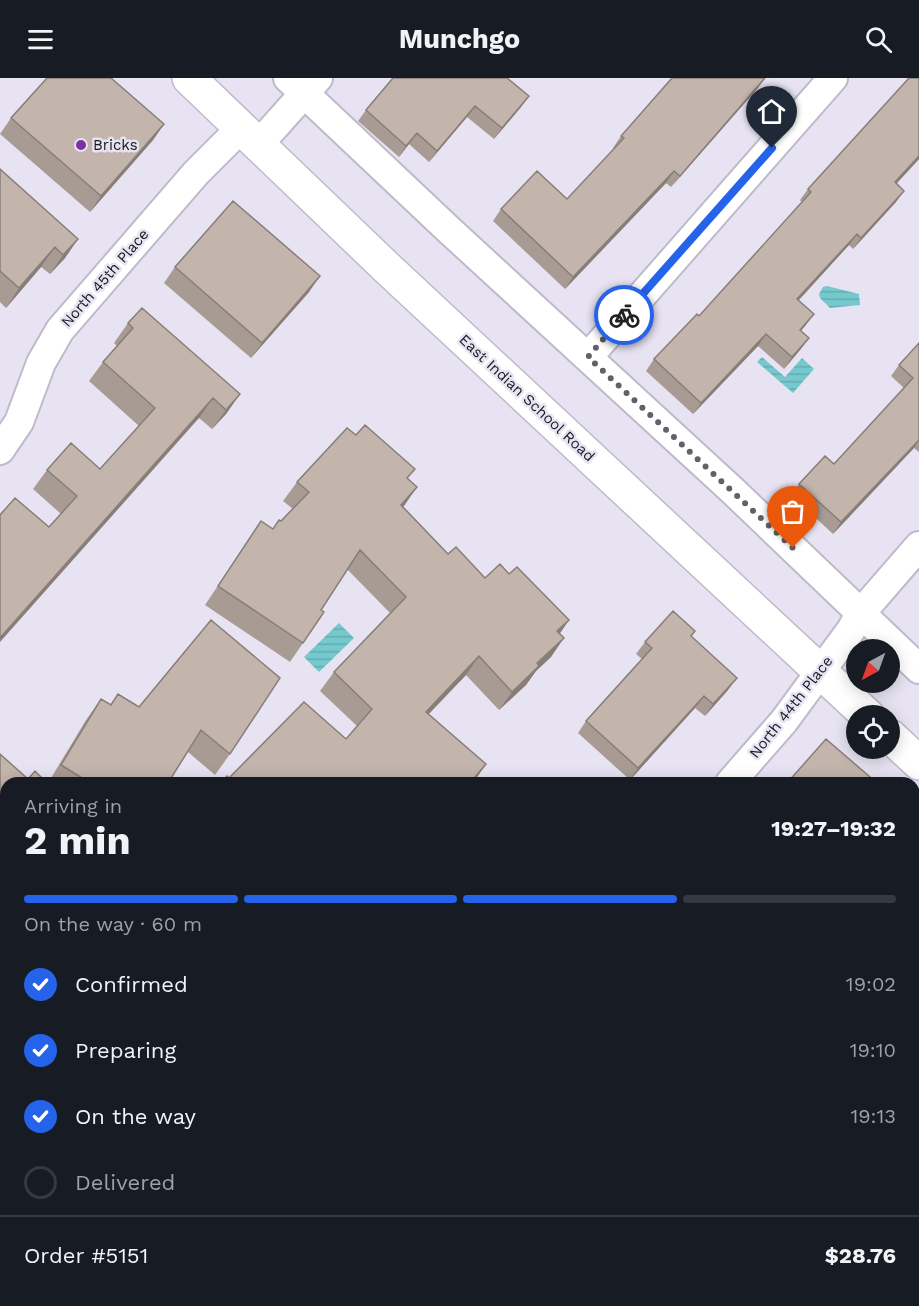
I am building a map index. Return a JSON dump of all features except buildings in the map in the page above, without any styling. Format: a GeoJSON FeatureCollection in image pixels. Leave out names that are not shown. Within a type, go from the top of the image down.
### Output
{"type":"FeatureCollection","features":[{"type":"Feature","properties":{"kind":"main road","name":"East Indian School Road"},"geometry":{"type":"LineString","coordinates":[[189,78],[394,275],[856,705]]}},
{"type":"Feature","properties":{"kind":"main road"},"geometry":{"type":"LineString","coordinates":[[900,745],[919,763]]}},
{"type":"Feature","properties":{"kind":"street"},"geometry":{"type":"LineString","coordinates":[[588,357],[834,78]]}},
{"type":"Feature","properties":{"kind":"street","name":"North 45th Place"},"geometry":{"type":"LineString","coordinates":[[0,450],[20,422],[41,363],[60,330],[196,174],[250,136],[304,83]]}},
{"type":"Feature","properties":{"kind":"street"},"geometry":{"type":"LineString","coordinates":[[304,83],[449,230],[733,491],[919,669]]}},
{"type":"Feature","properties":{"kind":"street","name":"North 44th Place"},"geometry":{"type":"LineString","coordinates":[[735,777],[784,721],[860,614],[919,546]]}},
{"type":"Feature","properties":{"kind":"water"},"geometry":{"type":"Polygon","coordinates":[[[823,287],[859,294],[860,305],[830,308],[819,294],[823,287]]]}},
{"type":"Feature","properties":{"kind":"water"},"geometry":{"type":"Polygon","coordinates":[[[762,357],[785,377],[802,358],[814,369],[793,393],[757,362],[762,357]]]}},
{"type":"Feature","properties":{"kind":"water"},"geometry":{"type":"Polygon","coordinates":[[[339,623],[354,638],[319,672],[304,657],[339,623]]]}},
{"type":"Feature","properties":{"kind":"way so far"},"geometry":{"type":"LineString","coordinates":[[624,315],[588,357],[793,548]]}},
{"type":"Feature","properties":{"kind":"place","name":"Bricks"},"geometry":{"type":"Point","coordinates":[81,145]}},
{"type":"Feature","properties":{"kind":"route"},"geometry":{"type":"LineString","coordinates":[[624,315],[772,148]]}}]}
